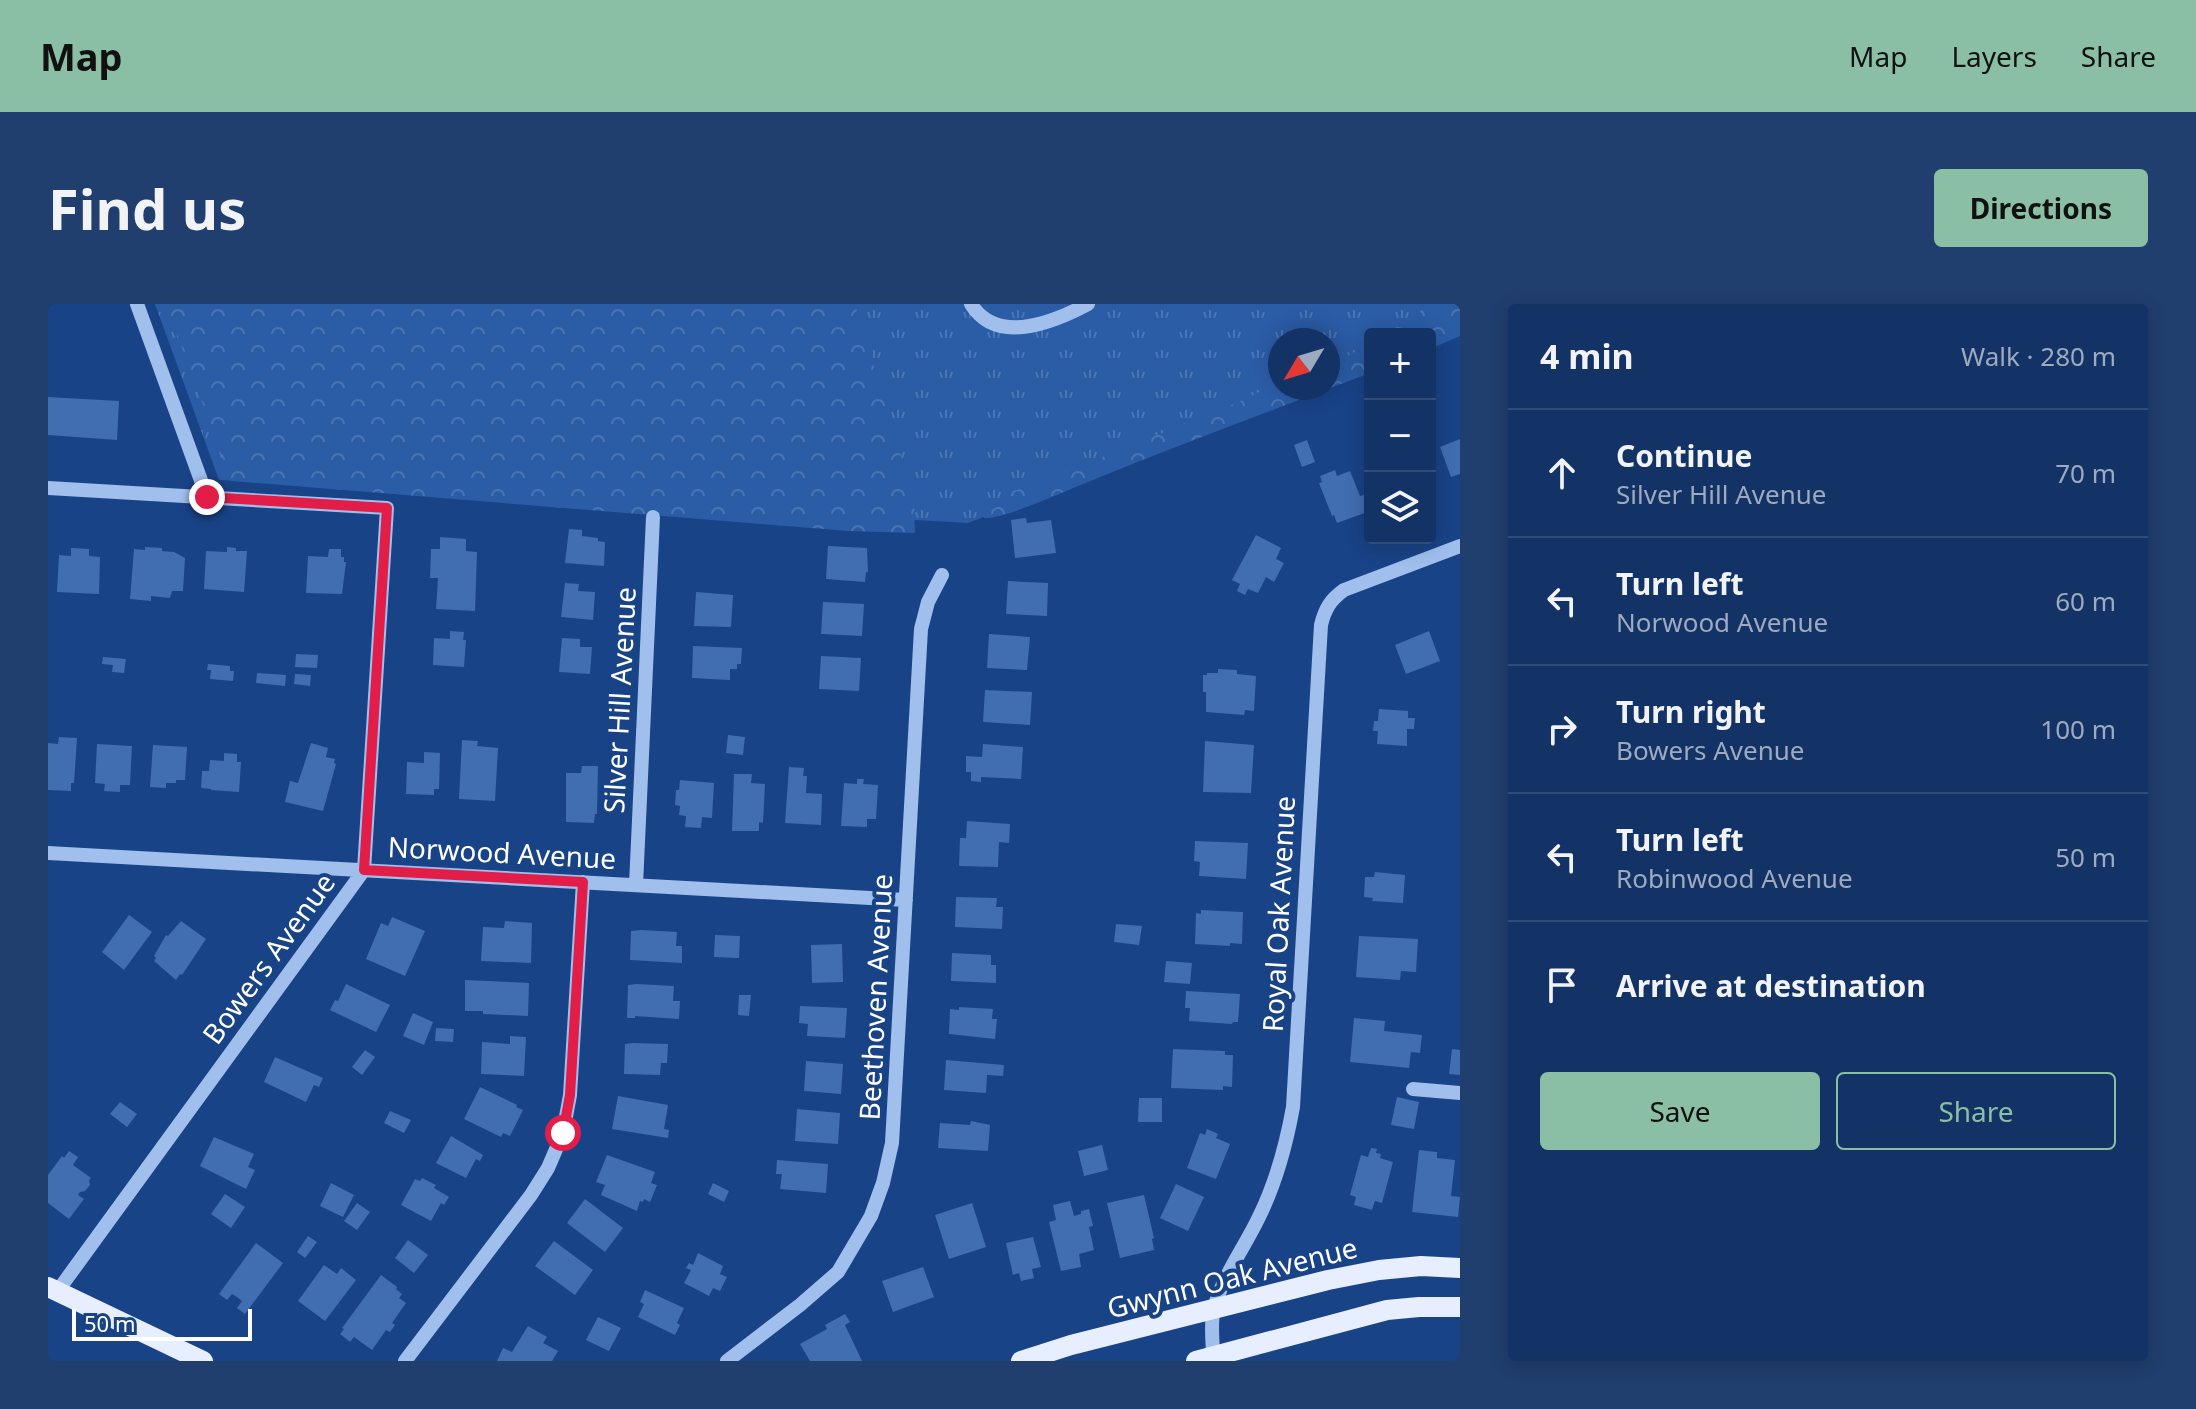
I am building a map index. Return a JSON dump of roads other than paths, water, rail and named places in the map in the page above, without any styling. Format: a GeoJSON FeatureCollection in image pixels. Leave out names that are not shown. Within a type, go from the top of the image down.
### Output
{"type":"FeatureCollection","features":[{"type":"Feature","properties":{"kind":"main road","name":"Gwynn Oak Avenue"},"geometry":{"type":"LineString","coordinates":[[1021,1361],[1071,1345],[1328,1280],[1421,1266],[1460,1268]]}},
{"type":"Feature","properties":{"kind":"main road"},"geometry":{"type":"LineString","coordinates":[[52,1289],[203,1361]]}},
{"type":"Feature","properties":{"kind":"main road"},"geometry":{"type":"LineString","coordinates":[[1204,1359],[1387,1310],[1460,1307]]}},
{"type":"Feature","properties":{"kind":"street"},"geometry":{"type":"LineString","coordinates":[[48,488],[207,497],[137,304]]}},
{"type":"Feature","properties":{"kind":"street"},"geometry":{"type":"LineString","coordinates":[[971,304],[984,319],[1000,326],[1022,327],[1042,324],[1088,304]]}},
{"type":"Feature","properties":{"kind":"street","name":"Bowers Avenue"},"geometry":{"type":"LineString","coordinates":[[52,1289],[364,870],[387,508],[207,497]]}},
{"type":"Feature","properties":{"kind":"street","name":"Silver Hill Avenue"},"geometry":{"type":"LineString","coordinates":[[636,885],[653,517]]}},
{"type":"Feature","properties":{"kind":"street","name":"Royal Oak Avenue"},"geometry":{"type":"LineString","coordinates":[[1204,1359],[1214,1309],[1259,1219],[1274,1181],[1286,1144],[1293,1107],[1321,625],[1325,611],[1332,599],[1344,590],[1460,546]]}},
{"type":"Feature","properties":{"kind":"street","name":"Beethoven Avenue"},"geometry":{"type":"LineString","coordinates":[[727,1361],[838,1272],[871,1216],[883,1183],[892,1143],[921,629],[928,602],[942,575]]}},
{"type":"Feature","properties":{"kind":"street","name":"Norwood Avenue"},"geometry":{"type":"LineString","coordinates":[[48,853],[906,900]]}},
{"type":"Feature","properties":{"kind":"street"},"geometry":{"type":"LineString","coordinates":[[405,1361],[531,1195],[548,1168],[563,1133],[570,1095],[583,882]]}},
{"type":"Feature","properties":{"kind":"street"},"geometry":{"type":"LineString","coordinates":[[1413,1089],[1460,1093]]}}]}
